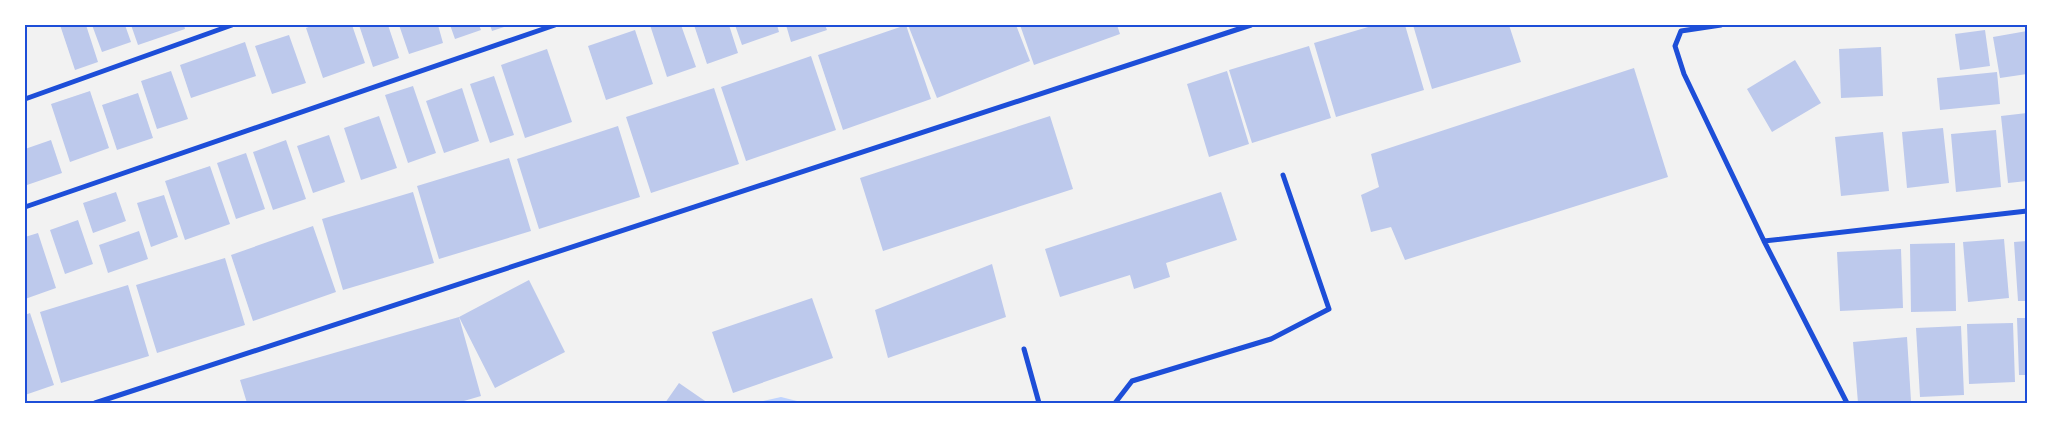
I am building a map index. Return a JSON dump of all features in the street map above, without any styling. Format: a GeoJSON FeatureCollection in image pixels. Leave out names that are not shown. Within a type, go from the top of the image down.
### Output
{"type":"FeatureCollection","features":[{"type":"Feature","properties":{"kind":"street"},"geometry":{"type":"LineString","coordinates":[[25,99],[232,25]]}},
{"type":"Feature","properties":{"kind":"street"},"geometry":{"type":"LineString","coordinates":[[25,207],[555,25]]}},
{"type":"Feature","properties":{"kind":"street"},"geometry":{"type":"LineString","coordinates":[[95,403],[1251,25]]}},
{"type":"Feature","properties":{"kind":"street"},"geometry":{"type":"LineString","coordinates":[[1721,25],[1680,31],[1675,46],[1684,74],[1764,242],[1847,403]]}},
{"type":"Feature","properties":{"kind":"street"},"geometry":{"type":"LineString","coordinates":[[1115,403],[1132,380],[1272,339],[1329,309],[1283,175]]}},
{"type":"Feature","properties":{"kind":"street"},"geometry":{"type":"LineString","coordinates":[[1764,242],[2027,210]]}},
{"type":"Feature","properties":{"kind":"street"},"geometry":{"type":"LineString","coordinates":[[1024,349],[1040,403]]}},
{"type":"Feature","properties":{"kind":"water"},"geometry":{"type":"Polygon","coordinates":[[[781,397],[805,403],[754,403],[781,397]]]}},
{"type":"Feature","properties":{"kind":"building"},"geometry":{"type":"Polygon","coordinates":[[[60,25],[86,25],[98,62],[75,70],[60,25]]]}},
{"type":"Feature","properties":{"kind":"building"},"geometry":{"type":"Polygon","coordinates":[[[92,25],[125,25],[131,42],[102,52],[92,25]]]}},
{"type":"Feature","properties":{"kind":"building"},"geometry":{"type":"Polygon","coordinates":[[[131,25],[184,25],[185,29],[138,45],[131,25]]]}},
{"type":"Feature","properties":{"kind":"building"},"geometry":{"type":"Polygon","coordinates":[[[314,25],[352,25],[365,63],[323,78],[306,28],[314,25]]]}},
{"type":"Feature","properties":{"kind":"building"},"geometry":{"type":"Polygon","coordinates":[[[359,25],[388,25],[399,58],[373,67],[359,25]]]}},
{"type":"Feature","properties":{"kind":"building"},"geometry":{"type":"Polygon","coordinates":[[[399,25],[438,25],[443,43],[409,54],[399,25]]]}},
{"type":"Feature","properties":{"kind":"building"},"geometry":{"type":"Polygon","coordinates":[[[450,25],[479,25],[481,30],[455,39],[450,25]]]}},
{"type":"Feature","properties":{"kind":"building"},"geometry":{"type":"Polygon","coordinates":[[[490,25],[510,25],[492,31],[490,25]]]}},
{"type":"Feature","properties":{"kind":"building"},"geometry":{"type":"Polygon","coordinates":[[[650,25],[681,25],[696,67],[667,77],[650,25]]]}},
{"type":"Feature","properties":{"kind":"building"},"geometry":{"type":"Polygon","coordinates":[[[694,25],[729,25],[738,53],[707,64],[694,25]]]}},
{"type":"Feature","properties":{"kind":"building"},"geometry":{"type":"Polygon","coordinates":[[[735,25],[777,25],[779,32],[742,45],[735,25]]]}},
{"type":"Feature","properties":{"kind":"building"},"geometry":{"type":"Polygon","coordinates":[[[786,25],[825,25],[827,30],[791,42],[786,25]]]}},
{"type":"Feature","properties":{"kind":"building"},"geometry":{"type":"Polygon","coordinates":[[[906,25],[931,99],[843,130],[818,55],[906,25]]]}},
{"type":"Feature","properties":{"kind":"building"},"geometry":{"type":"Polygon","coordinates":[[[908,25],[1016,25],[1030,61],[937,98],[908,25]]]}},
{"type":"Feature","properties":{"kind":"building"},"geometry":{"type":"Polygon","coordinates":[[[1020,25],[1117,25],[1120,34],[1034,65],[1020,25]]]}},
{"type":"Feature","properties":{"kind":"building"},"geometry":{"type":"Polygon","coordinates":[[[1375,25],[1405,25],[1424,90],[1336,117],[1314,43],[1375,25]]]}},
{"type":"Feature","properties":{"kind":"building"},"geometry":{"type":"Polygon","coordinates":[[[1413,25],[1509,25],[1521,62],[1432,89],[1413,25]]]}},
{"type":"Feature","properties":{"kind":"building"},"geometry":{"type":"Polygon","coordinates":[[[635,30],[653,84],[606,100],[588,46],[635,30]]]}},
{"type":"Feature","properties":{"kind":"building"},"geometry":{"type":"Polygon","coordinates":[[[1985,30],[1990,66],[1960,70],[1955,34],[1985,30]]]}},
{"type":"Feature","properties":{"kind":"building"},"geometry":{"type":"Polygon","coordinates":[[[2027,31],[2027,74],[2000,78],[1993,37],[2027,31]]]}},
{"type":"Feature","properties":{"kind":"building"},"geometry":{"type":"Polygon","coordinates":[[[289,35],[306,83],[272,94],[255,46],[289,35]]]}},
{"type":"Feature","properties":{"kind":"building"},"geometry":{"type":"Polygon","coordinates":[[[245,42],[256,76],[191,98],[180,65],[245,42]]]}},
{"type":"Feature","properties":{"kind":"building"},"geometry":{"type":"Polygon","coordinates":[[[1309,46],[1331,118],[1252,143],[1229,70],[1309,46]]]}},
{"type":"Feature","properties":{"kind":"building"},"geometry":{"type":"Polygon","coordinates":[[[1881,47],[1883,96],[1841,98],[1839,49],[1881,47]]]}},
{"type":"Feature","properties":{"kind":"building"},"geometry":{"type":"Polygon","coordinates":[[[547,49],[572,122],[525,138],[501,65],[547,49]]]}},
{"type":"Feature","properties":{"kind":"building"},"geometry":{"type":"Polygon","coordinates":[[[811,56],[836,130],[746,161],[721,87],[811,56]]]}},
{"type":"Feature","properties":{"kind":"building"},"geometry":{"type":"Polygon","coordinates":[[[1795,60],[1821,103],[1772,132],[1747,89],[1795,60]]]}},
{"type":"Feature","properties":{"kind":"building"},"geometry":{"type":"Polygon","coordinates":[[[1634,68],[1668,177],[1405,260],[1391,227],[1371,232],[1361,195],[1379,187],[1371,154],[1634,68]]]}},
{"type":"Feature","properties":{"kind":"building"},"geometry":{"type":"Polygon","coordinates":[[[171,71],[188,119],[157,129],[141,81],[171,71]]]}},
{"type":"Feature","properties":{"kind":"building"},"geometry":{"type":"Polygon","coordinates":[[[1227,71],[1249,144],[1209,157],[1187,84],[1227,71]]]}},
{"type":"Feature","properties":{"kind":"building"},"geometry":{"type":"Polygon","coordinates":[[[1997,72],[2000,104],[1940,110],[1937,78],[1997,72]]]}},
{"type":"Feature","properties":{"kind":"building"},"geometry":{"type":"Polygon","coordinates":[[[494,76],[514,135],[490,143],[470,84],[494,76]]]}},
{"type":"Feature","properties":{"kind":"building"},"geometry":{"type":"Polygon","coordinates":[[[413,86],[436,153],[408,163],[385,95],[413,86]]]}},
{"type":"Feature","properties":{"kind":"building"},"geometry":{"type":"Polygon","coordinates":[[[462,88],[479,141],[444,153],[426,101],[462,88]]]}},
{"type":"Feature","properties":{"kind":"building"},"geometry":{"type":"Polygon","coordinates":[[[714,88],[739,164],[651,193],[626,117],[714,88]]]}},
{"type":"Feature","properties":{"kind":"building"},"geometry":{"type":"Polygon","coordinates":[[[90,91],[109,148],[70,162],[51,104],[90,91]]]}},
{"type":"Feature","properties":{"kind":"building"},"geometry":{"type":"Polygon","coordinates":[[[138,93],[153,138],[117,150],[102,105],[138,93]]]}},
{"type":"Feature","properties":{"kind":"building"},"geometry":{"type":"Polygon","coordinates":[[[2027,113],[2027,181],[2008,183],[2001,116],[2027,113]]]}},
{"type":"Feature","properties":{"kind":"building"},"geometry":{"type":"Polygon","coordinates":[[[379,116],[397,168],[361,180],[344,128],[379,116]]]}},
{"type":"Feature","properties":{"kind":"building"},"geometry":{"type":"Polygon","coordinates":[[[1050,116],[1073,189],[883,251],[860,178],[1050,116]]]}},
{"type":"Feature","properties":{"kind":"building"},"geometry":{"type":"Polygon","coordinates":[[[618,126],[640,197],[539,229],[517,159],[618,126]]]}},
{"type":"Feature","properties":{"kind":"building"},"geometry":{"type":"Polygon","coordinates":[[[1943,128],[1949,183],[1907,188],[1902,132],[1943,128]]]}},
{"type":"Feature","properties":{"kind":"building"},"geometry":{"type":"Polygon","coordinates":[[[1996,130],[2001,187],[1956,192],[1951,134],[1996,130]]]}},
{"type":"Feature","properties":{"kind":"building"},"geometry":{"type":"Polygon","coordinates":[[[1883,132],[1889,191],[1841,196],[1835,137],[1883,132]]]}},
{"type":"Feature","properties":{"kind":"building"},"geometry":{"type":"Polygon","coordinates":[[[329,135],[345,182],[313,193],[297,146],[329,135]]]}},
{"type":"Feature","properties":{"kind":"building"},"geometry":{"type":"Polygon","coordinates":[[[51,140],[62,173],[27,185],[25,149],[51,140]]]}},
{"type":"Feature","properties":{"kind":"building"},"geometry":{"type":"Polygon","coordinates":[[[286,140],[306,199],[273,210],[253,152],[286,140]]]}},
{"type":"Feature","properties":{"kind":"building"},"geometry":{"type":"Polygon","coordinates":[[[246,153],[265,209],[236,219],[217,163],[246,153]]]}},
{"type":"Feature","properties":{"kind":"building"},"geometry":{"type":"Polygon","coordinates":[[[509,158],[531,231],[439,259],[417,186],[509,158]]]}},
{"type":"Feature","properties":{"kind":"building"},"geometry":{"type":"Polygon","coordinates":[[[210,166],[230,224],[185,240],[165,181],[210,166]]]}},
{"type":"Feature","properties":{"kind":"building"},"geometry":{"type":"Polygon","coordinates":[[[116,192],[126,221],[93,233],[83,203],[116,192]]]}},
{"type":"Feature","properties":{"kind":"building"},"geometry":{"type":"Polygon","coordinates":[[[413,192],[434,263],[343,290],[322,219],[413,192]]]}},
{"type":"Feature","properties":{"kind":"building"},"geometry":{"type":"Polygon","coordinates":[[[1221,192],[1237,240],[1166,263],[1170,277],[1134,289],[1130,275],[1060,297],[1045,249],[1221,192]]]}},
{"type":"Feature","properties":{"kind":"building"},"geometry":{"type":"Polygon","coordinates":[[[164,195],[178,237],[151,247],[137,203],[164,195]]]}},
{"type":"Feature","properties":{"kind":"building"},"geometry":{"type":"Polygon","coordinates":[[[78,220],[93,264],[65,274],[50,230],[78,220]]]}},
{"type":"Feature","properties":{"kind":"building"},"geometry":{"type":"Polygon","coordinates":[[[313,226],[336,292],[253,321],[231,255],[313,226]]]}},
{"type":"Feature","properties":{"kind":"building"},"geometry":{"type":"Polygon","coordinates":[[[139,231],[148,259],[108,273],[99,245],[139,231]]]}},
{"type":"Feature","properties":{"kind":"building"},"geometry":{"type":"Polygon","coordinates":[[[38,233],[56,288],[25,299],[25,237],[38,233]]]}},
{"type":"Feature","properties":{"kind":"building"},"geometry":{"type":"Polygon","coordinates":[[[2004,239],[2009,298],[1968,302],[1963,242],[2004,239]]]}},
{"type":"Feature","properties":{"kind":"building"},"geometry":{"type":"Polygon","coordinates":[[[2027,241],[2027,301],[2018,301],[2014,242],[2027,241]]]}},
{"type":"Feature","properties":{"kind":"building"},"geometry":{"type":"Polygon","coordinates":[[[1955,243],[1956,311],[1911,312],[1910,244],[1955,243]]]}},
{"type":"Feature","properties":{"kind":"building"},"geometry":{"type":"Polygon","coordinates":[[[1901,249],[1903,308],[1840,311],[1837,252],[1901,249]]]}},
{"type":"Feature","properties":{"kind":"building"},"geometry":{"type":"Polygon","coordinates":[[[225,258],[245,325],[157,353],[136,285],[225,258]]]}},
{"type":"Feature","properties":{"kind":"building"},"geometry":{"type":"Polygon","coordinates":[[[992,264],[1006,317],[888,358],[875,310],[992,264]]]}},
{"type":"Feature","properties":{"kind":"building"},"geometry":{"type":"Polygon","coordinates":[[[529,280],[565,352],[495,388],[459,317],[529,280]]]}},
{"type":"Feature","properties":{"kind":"building"},"geometry":{"type":"Polygon","coordinates":[[[128,285],[149,356],[61,383],[40,312],[128,285]]]}},
{"type":"Feature","properties":{"kind":"building"},"geometry":{"type":"Polygon","coordinates":[[[812,298],[833,358],[733,393],[712,332],[812,298]]]}},
{"type":"Feature","properties":{"kind":"building"},"geometry":{"type":"Polygon","coordinates":[[[30,313],[54,385],[25,395],[25,315],[30,313]]]}},
{"type":"Feature","properties":{"kind":"building"},"geometry":{"type":"Polygon","coordinates":[[[459,317],[481,396],[457,403],[247,403],[240,380],[459,317]]]}},
{"type":"Feature","properties":{"kind":"building"},"geometry":{"type":"Polygon","coordinates":[[[2017,318],[2027,318],[2027,375],[2019,375],[2017,318]]]}},
{"type":"Feature","properties":{"kind":"building"},"geometry":{"type":"Polygon","coordinates":[[[2013,323],[2015,382],[1969,384],[1967,324],[2013,323]]]}},
{"type":"Feature","properties":{"kind":"building"},"geometry":{"type":"Polygon","coordinates":[[[1961,326],[1964,395],[1920,397],[1916,328],[1961,326]]]}},
{"type":"Feature","properties":{"kind":"building"},"geometry":{"type":"Polygon","coordinates":[[[1907,337],[1911,401],[1858,403],[1853,342],[1907,337]]]}},
{"type":"Feature","properties":{"kind":"building"},"geometry":{"type":"Polygon","coordinates":[[[679,383],[708,403],[665,403],[679,383]]]}}]}
